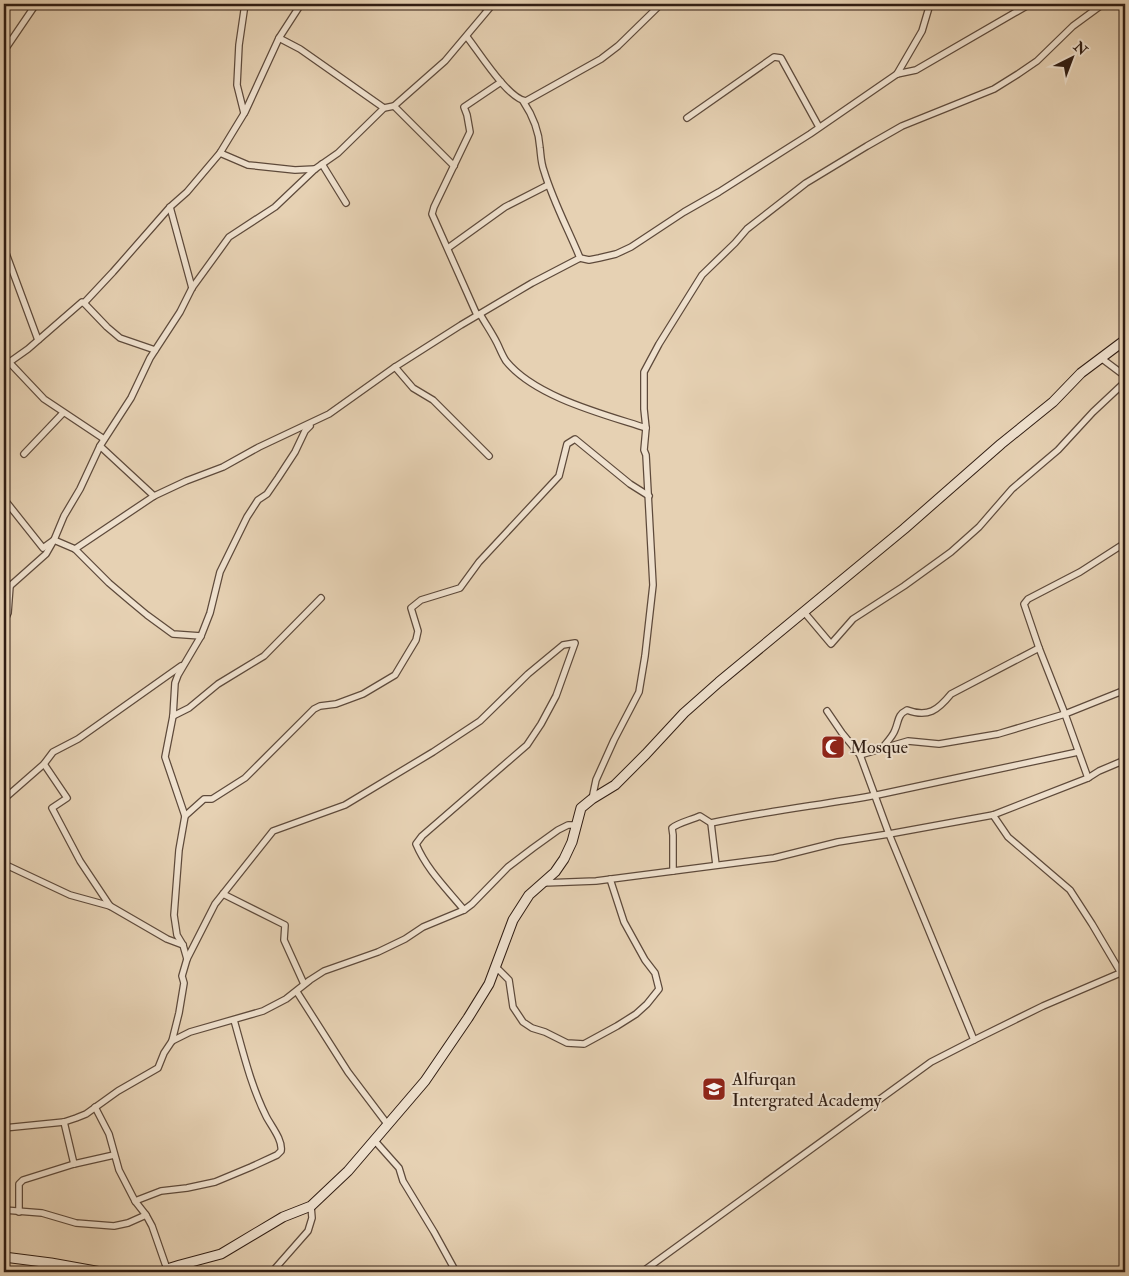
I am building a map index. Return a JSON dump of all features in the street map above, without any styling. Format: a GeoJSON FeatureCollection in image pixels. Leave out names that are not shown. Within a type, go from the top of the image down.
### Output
{"type":"FeatureCollection","features":[{"type":"Feature","properties":{"kind":"street"},"geometry":{"type":"LineString","coordinates":[[4,51],[36,4]]}},
{"type":"Feature","properties":{"kind":"street"},"geometry":{"type":"LineString","coordinates":[[244,113],[237,85],[239,45],[245,4]]}},
{"type":"Feature","properties":{"kind":"street"},"geometry":{"type":"LineString","coordinates":[[104,439],[44,399],[7,364],[82,302],[84,303],[220,154],[244,113],[279,38],[301,4]]}},
{"type":"Feature","properties":{"kind":"street"},"geometry":{"type":"LineString","coordinates":[[478,4],[488,9]]}},
{"type":"Feature","properties":{"kind":"street"},"geometry":{"type":"LineString","coordinates":[[4,589],[10,586],[46,554],[100,446],[131,398],[150,358],[180,312],[192,288],[229,237],[275,207],[316,169],[338,154],[384,108],[394,106],[445,61],[493,4]]}},
{"type":"Feature","properties":{"kind":"street"},"geometry":{"type":"LineString","coordinates":[[523,102],[601,59],[618,46],[661,4]]}},
{"type":"Feature","properties":{"kind":"street"},"geometry":{"type":"LineString","coordinates":[[897,74],[922,31],[930,4]]}},
{"type":"Feature","properties":{"kind":"street"},"geometry":{"type":"LineString","coordinates":[[75,549],[154,496],[186,481],[223,468],[259,447],[329,414],[395,367],[532,283],[580,258],[589,260],[616,254],[632,246],[698,203],[720,192],[897,74],[916,70],[1030,4]]}},
{"type":"Feature","properties":{"kind":"street"},"geometry":{"type":"LineString","coordinates":[[592,799],[596,780],[603,764],[639,692],[651,615],[654,585],[646,455],[644,450],[646,428],[644,372],[702,275],[747,229],[806,183],[893,131],[994,89],[1037,61],[1073,26],[1103,4]]}},
{"type":"Feature","properties":{"kind":"street"},"geometry":{"type":"LineString","coordinates":[[467,36],[505,88],[523,102],[531,112],[536,126],[540,158],[548,185],[580,258]]}},
{"type":"Feature","properties":{"kind":"street"},"geometry":{"type":"LineString","coordinates":[[279,38],[300,49],[384,108]]}},
{"type":"Feature","properties":{"kind":"street"},"geometry":{"type":"LineString","coordinates":[[687,118],[774,56],[781,58],[819,127]]}},
{"type":"Feature","properties":{"kind":"street"},"geometry":{"type":"LineString","coordinates":[[501,82],[464,107],[470,132],[434,207],[432,214],[434,221],[478,315],[497,343],[504,359],[511,367],[544,391],[646,428]]}},
{"type":"Feature","properties":{"kind":"street"},"geometry":{"type":"LineString","coordinates":[[394,106],[454,166]]}},
{"type":"Feature","properties":{"kind":"street"},"geometry":{"type":"LineString","coordinates":[[220,154],[248,165],[295,170],[316,169]]}},
{"type":"Feature","properties":{"kind":"street"},"geometry":{"type":"LineString","coordinates":[[322,164],[346,203]]}},
{"type":"Feature","properties":{"kind":"street"},"geometry":{"type":"LineString","coordinates":[[448,248],[505,207],[548,185]]}},
{"type":"Feature","properties":{"kind":"street"},"geometry":{"type":"LineString","coordinates":[[170,207],[192,288]]}},
{"type":"Feature","properties":{"kind":"street"},"geometry":{"type":"LineString","coordinates":[[4,248],[38,340]]}},
{"type":"Feature","properties":{"kind":"street"},"geometry":{"type":"LineString","coordinates":[[84,303],[120,338],[155,350]]}},
{"type":"Feature","properties":{"kind":"street"},"geometry":{"type":"LineString","coordinates":[[95,1107],[109,1134],[119,1170],[135,1201],[152,1226],[165,1270],[221,1254],[283,1217],[311,1206],[348,1171],[375,1141],[425,1081],[456,1037],[490,984],[508,932],[529,895],[555,872],[564,859],[572,842],[581,808],[615,785],[705,694],[904,529],[1001,444],[1053,402],[1081,374],[1125,340]]}},
{"type":"Feature","properties":{"kind":"street"},"geometry":{"type":"LineString","coordinates":[[1101,358],[1125,376]]}},
{"type":"Feature","properties":{"kind":"street"},"geometry":{"type":"LineString","coordinates":[[395,367],[413,388],[434,400],[489,456]]}},
{"type":"Feature","properties":{"kind":"street"},"geometry":{"type":"LineString","coordinates":[[804,612],[831,644],[853,619],[904,586],[958,546],[979,527],[1012,489],[1058,450],[1093,412],[1125,382]]}},
{"type":"Feature","properties":{"kind":"street"},"geometry":{"type":"LineString","coordinates":[[24,454],[63,413]]}},
{"type":"Feature","properties":{"kind":"street"},"geometry":{"type":"LineString","coordinates":[[186,959],[183,945],[177,935],[174,916],[179,850],[185,816],[165,757],[173,716],[175,683],[201,636],[210,613],[220,572],[247,517],[258,500],[267,494],[295,452],[305,431],[314,422]]}},
{"type":"Feature","properties":{"kind":"street"},"geometry":{"type":"LineString","coordinates":[[185,816],[204,799],[212,799],[245,778],[314,709],[320,706],[336,704],[362,694],[395,675],[416,640],[418,631],[411,608],[421,600],[460,588],[479,562],[559,476],[567,444],[575,439],[630,484],[649,496]]}},
{"type":"Feature","properties":{"kind":"street"},"geometry":{"type":"LineString","coordinates":[[100,446],[154,496]]}},
{"type":"Feature","properties":{"kind":"street"},"geometry":{"type":"LineString","coordinates":[[4,499],[42,548],[54,540]]}},
{"type":"Feature","properties":{"kind":"street"},"geometry":{"type":"LineString","coordinates":[[54,540],[75,549],[147,616],[173,634],[201,636]]}},
{"type":"Feature","properties":{"kind":"street"},"geometry":{"type":"LineString","coordinates":[[1088,778],[1024,607],[1026,601],[1080,572],[1125,544]]}},
{"type":"Feature","properties":{"kind":"street"},"geometry":{"type":"LineString","coordinates":[[4,622],[8,613],[10,586]]}},
{"type":"Feature","properties":{"kind":"street"},"geometry":{"type":"LineString","coordinates":[[173,716],[189,708],[218,684],[264,656],[321,598]]}},
{"type":"Feature","properties":{"kind":"street"},"geometry":{"type":"LineString","coordinates":[[4,1128],[64,1122],[86,1114],[118,1091],[158,1068],[164,1053],[172,1041],[184,983],[182,976],[186,959],[210,913],[272,831],[345,806],[433,752],[480,720],[528,674],[563,645],[575,643],[556,696],[527,745],[422,836],[416,844],[422,859],[464,910]]}},
{"type":"Feature","properties":{"kind":"street"},"geometry":{"type":"LineString","coordinates":[[883,747],[895,731],[898,718],[902,713],[907,710],[916,714],[928,714],[941,706],[951,694],[1039,648]]}},
{"type":"Feature","properties":{"kind":"street"},"geometry":{"type":"LineString","coordinates":[[4,799],[44,764],[53,752],[78,739],[184,664]]}},
{"type":"Feature","properties":{"kind":"street"},"geometry":{"type":"LineString","coordinates":[[860,755],[908,741],[939,744],[998,734],[1065,714],[1125,690]]}},
{"type":"Feature","properties":{"kind":"street"},"geometry":{"type":"LineString","coordinates":[[827,711],[860,755],[889,834],[974,1040]]}},
{"type":"Feature","properties":{"kind":"street"},"geometry":{"type":"LineString","coordinates":[[672,871],[673,826],[700,816],[712,823],[780,809],[876,795],[1078,752]]}},
{"type":"Feature","properties":{"kind":"street"},"geometry":{"type":"LineString","coordinates":[[543,883],[596,881],[774,858],[838,842],[993,815],[1088,778],[1098,771],[1125,760]]}},
{"type":"Feature","properties":{"kind":"street"},"geometry":{"type":"LineString","coordinates":[[44,764],[67,798],[52,808],[80,861],[110,906]]}},
{"type":"Feature","properties":{"kind":"street"},"geometry":{"type":"LineString","coordinates":[[642,1272],[931,1062],[1043,1006],[1123,972],[1070,890],[1008,837],[993,815]]}},
{"type":"Feature","properties":{"kind":"street"},"geometry":{"type":"LineString","coordinates":[[712,823],[716,865]]}},
{"type":"Feature","properties":{"kind":"street"},"geometry":{"type":"LineString","coordinates":[[172,1041],[190,1032],[263,1011],[297,992],[304,984],[324,971],[378,952],[405,939],[423,927],[464,910],[508,867],[533,848],[558,830],[568,825],[577,825]]}},
{"type":"Feature","properties":{"kind":"street"},"geometry":{"type":"LineString","coordinates":[[4,864],[70,895],[110,906],[167,939],[183,945]]}},
{"type":"Feature","properties":{"kind":"street"},"geometry":{"type":"LineString","coordinates":[[496,967],[509,980],[513,1007],[523,1022],[532,1028],[567,1043],[584,1044],[636,1014],[659,989],[655,973],[645,960],[624,922],[610,878]]}},
{"type":"Feature","properties":{"kind":"street"},"geometry":{"type":"LineString","coordinates":[[223,894],[285,925],[284,940],[304,984]]}},
{"type":"Feature","properties":{"kind":"street"},"geometry":{"type":"LineString","coordinates":[[297,992],[348,1072],[388,1125]]}},
{"type":"Feature","properties":{"kind":"street"},"geometry":{"type":"LineString","coordinates":[[135,1201],[160,1191],[215,1182],[252,1168],[281,1151],[280,1142],[259,1103],[234,1020]]}},
{"type":"Feature","properties":{"kind":"street"},"geometry":{"type":"LineString","coordinates":[[64,1122],[74,1164]]}},
{"type":"Feature","properties":{"kind":"street"},"geometry":{"type":"LineString","coordinates":[[375,1141],[399,1168],[403,1181],[456,1272]]}},
{"type":"Feature","properties":{"kind":"street"},"geometry":{"type":"LineString","coordinates":[[19,1212],[19,1184],[23,1180],[74,1164],[114,1155]]}},
{"type":"Feature","properties":{"kind":"street"},"geometry":{"type":"LineString","coordinates":[[272,1272],[308,1231],[312,1218],[311,1206]]}},
{"type":"Feature","properties":{"kind":"street"},"geometry":{"type":"LineString","coordinates":[[4,1210],[42,1213],[76,1223],[114,1226],[128,1223],[146,1215]]}},
{"type":"Feature","properties":{"kind":"street"},"geometry":{"type":"LineString","coordinates":[[4,1257],[101,1272]]}},
{"type":"Feature","properties":{"kind":"place","name":"Mosque"},"geometry":{"type":"Point","coordinates":[833,747]}},
{"type":"Feature","properties":{"kind":"place","name":"Alfurqan Intergrated Academy"},"geometry":{"type":"Point","coordinates":[714,1089]}}]}
